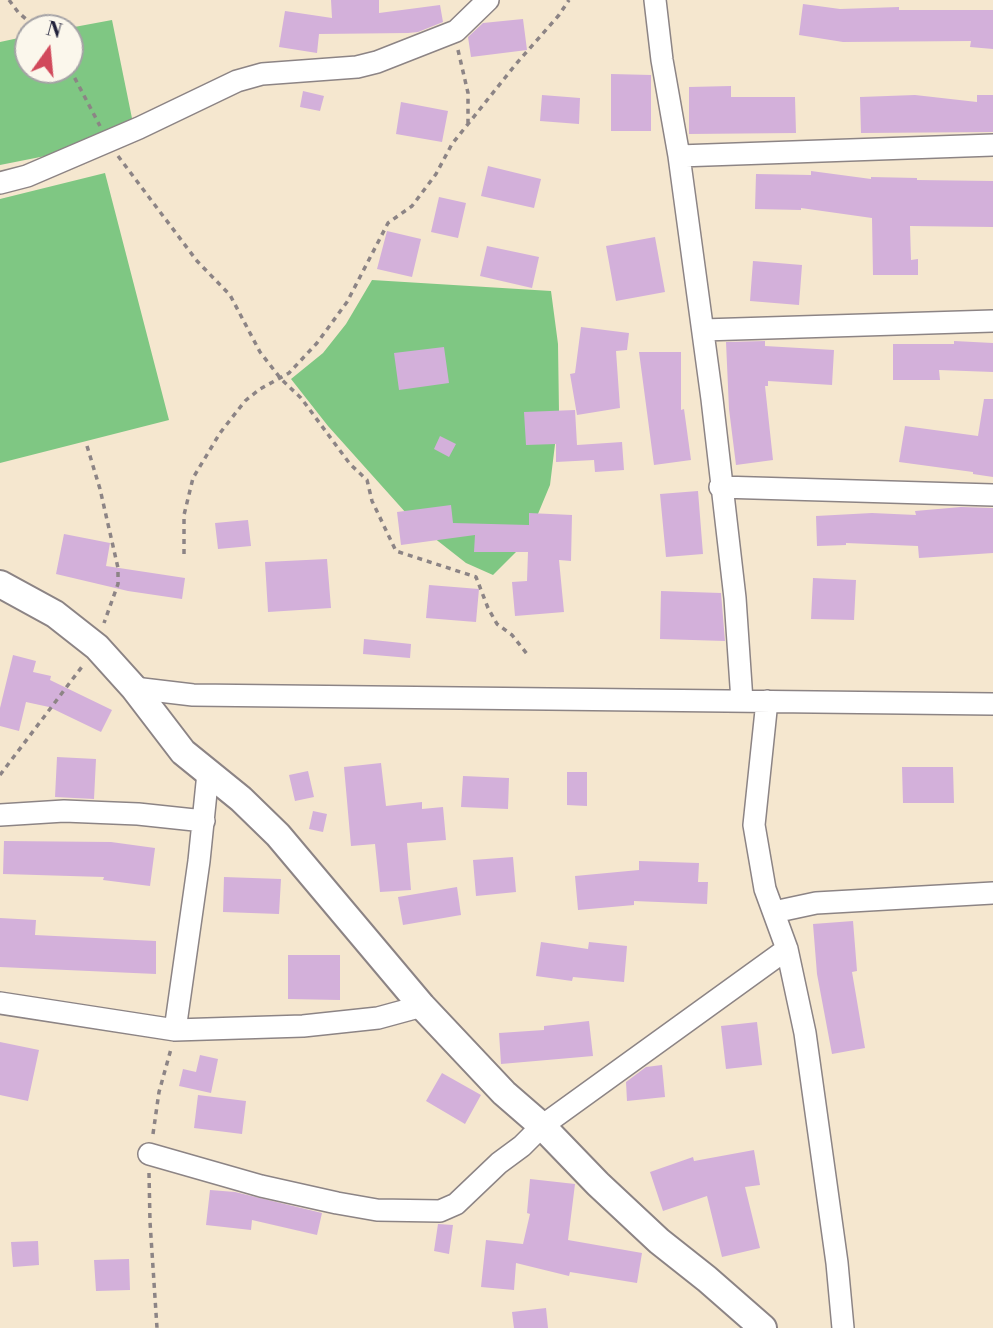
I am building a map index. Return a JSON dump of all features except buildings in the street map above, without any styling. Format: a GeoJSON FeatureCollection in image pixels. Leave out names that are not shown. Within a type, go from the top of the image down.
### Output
{"type":"FeatureCollection","features":[{"type":"Feature","properties":{"kind":"street"},"geometry":{"type":"LineString","coordinates":[[0,183],[27,176],[237,81],[262,75],[357,67],[377,62],[456,31],[488,0]]}},
{"type":"Feature","properties":{"kind":"street"},"geometry":{"type":"LineString","coordinates":[[654,0],[703,330],[735,598],[742,701]]}},
{"type":"Feature","properties":{"kind":"street"},"geometry":{"type":"LineString","coordinates":[[679,156],[993,145]]}},
{"type":"Feature","properties":{"kind":"street"},"geometry":{"type":"LineString","coordinates":[[703,330],[993,321]]}},
{"type":"Feature","properties":{"kind":"street"},"geometry":{"type":"LineString","coordinates":[[720,487],[993,495]]}},
{"type":"Feature","properties":{"kind":"street"},"geometry":{"type":"LineString","coordinates":[[0,584],[55,614],[97,647],[134,688],[183,752],[241,799],[278,835],[422,1006],[504,1093],[542,1126],[598,1184],[659,1241],[762,1328]]}},
{"type":"Feature","properties":{"kind":"street"},"geometry":{"type":"LineString","coordinates":[[134,688],[193,695],[993,704]]}},
{"type":"Feature","properties":{"kind":"street"},"geometry":{"type":"LineString","coordinates":[[767,701],[754,825],[765,889],[787,948],[804,1033],[837,1263],[843,1328]]}},
{"type":"Feature","properties":{"kind":"street"},"geometry":{"type":"LineString","coordinates":[[175,1030],[204,821],[208,773]]}},
{"type":"Feature","properties":{"kind":"street"},"geometry":{"type":"LineString","coordinates":[[0,815],[64,811],[138,814],[204,821]]}},
{"type":"Feature","properties":{"kind":"street"},"geometry":{"type":"LineString","coordinates":[[774,912],[816,903],[993,893]]}},
{"type":"Feature","properties":{"kind":"street"},"geometry":{"type":"LineString","coordinates":[[149,1154],[261,1186],[337,1203],[377,1210],[440,1211],[456,1204],[542,1126],[787,948]]}},
{"type":"Feature","properties":{"kind":"street"},"geometry":{"type":"LineString","coordinates":[[0,1003],[175,1030],[303,1026],[378,1018],[422,1006]]}},
{"type":"Feature","properties":{"kind":"path"},"geometry":{"type":"LineString","coordinates":[[9,0],[20,14]]}},
{"type":"Feature","properties":{"kind":"path"},"geometry":{"type":"LineString","coordinates":[[184,554],[184,515],[200,462],[245,401],[260,389],[281,379],[304,360],[334,321],[388,223],[412,206],[468,123],[569,0]]}},
{"type":"Feature","properties":{"kind":"path"},"geometry":{"type":"LineString","coordinates":[[456,31],[458,55],[468,93],[468,123]]}},
{"type":"Feature","properties":{"kind":"path"},"geometry":{"type":"LineString","coordinates":[[78,84],[127,171],[197,261],[230,295],[260,352],[281,379],[301,398],[350,464],[367,480],[372,501],[396,551],[477,578],[488,608],[498,624],[512,635],[527,654]]}},
{"type":"Feature","properties":{"kind":"green space"},"geometry":{"type":"Polygon","coordinates":[[[112,20],[136,138],[0,165],[0,42],[14,39],[14,84],[84,84],[84,25],[112,20]]]}},
{"type":"Feature","properties":{"kind":"green space"},"geometry":{"type":"Polygon","coordinates":[[[105,173],[169,420],[0,463],[0,199],[105,173]]]}},
{"type":"Feature","properties":{"kind":"green space"},"geometry":{"type":"Polygon","coordinates":[[[372,280],[551,291],[558,344],[559,412],[550,485],[535,521],[519,549],[493,575],[466,563],[415,523],[328,426],[291,379],[323,353],[346,324],[372,280]]]}}]}
